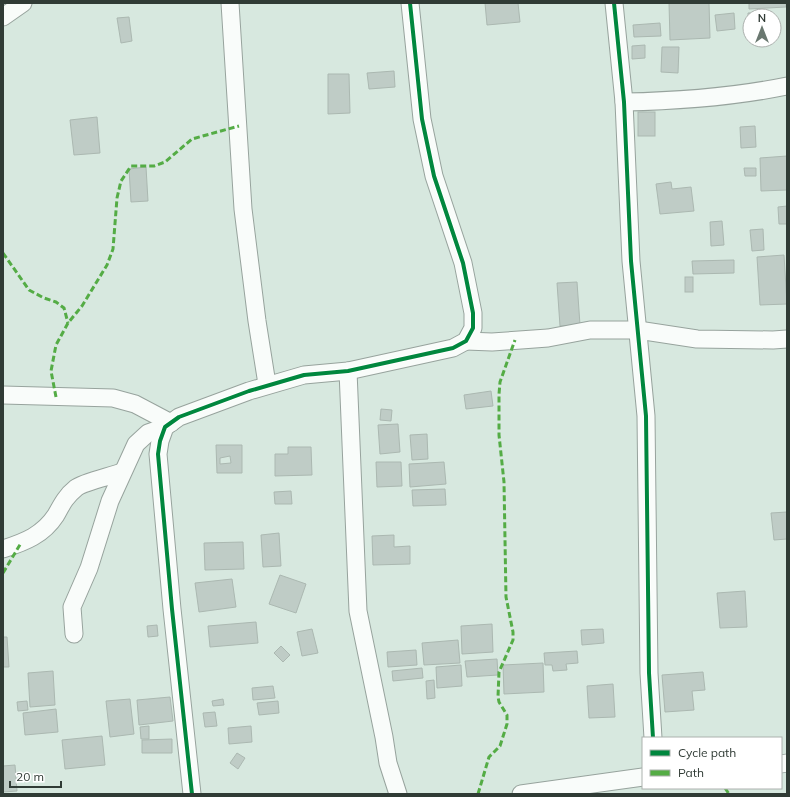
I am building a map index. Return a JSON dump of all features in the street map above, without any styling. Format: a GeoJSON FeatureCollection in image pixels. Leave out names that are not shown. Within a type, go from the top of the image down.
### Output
{"type":"FeatureCollection","features":[{"type":"Feature","properties":{"kind":"street"},"geometry":{"type":"LineString","coordinates":[[3,17],[23,3]]}},
{"type":"Feature","properties":{"kind":"street"},"geometry":{"type":"LineString","coordinates":[[230,3],[243,209],[257,322],[267,384]]}},
{"type":"Feature","properties":{"kind":"street"},"geometry":{"type":"LineString","coordinates":[[410,3],[422,119],[434,176],[463,263],[473,313],[473,328],[466,341]]}},
{"type":"Feature","properties":{"kind":"street"},"geometry":{"type":"LineString","coordinates":[[614,3],[624,102],[631,261],[646,416],[649,673],[653,737]]}},
{"type":"Feature","properties":{"kind":"street"},"geometry":{"type":"LineString","coordinates":[[624,102],[678,101],[760,92],[787,86]]}},
{"type":"Feature","properties":{"kind":"street"},"geometry":{"type":"LineString","coordinates":[[74,634],[72,607],[93,555],[110,501],[122,472],[136,444],[148,433],[168,425],[179,417],[267,384],[304,375],[348,371],[453,348],[466,341],[492,342],[548,338],[590,330],[638,330],[697,339],[787,339]]}},
{"type":"Feature","properties":{"kind":"street"},"geometry":{"type":"LineString","coordinates":[[348,371],[358,611],[388,763],[398,794]]}},
{"type":"Feature","properties":{"kind":"street"},"geometry":{"type":"LineString","coordinates":[[3,395],[114,398],[135,404],[168,425]]}},
{"type":"Feature","properties":{"kind":"street"},"geometry":{"type":"LineString","coordinates":[[168,425],[160,441],[158,454],[172,609],[192,794]]}},
{"type":"Feature","properties":{"kind":"street"},"geometry":{"type":"LineString","coordinates":[[3,549],[21,543],[40,534],[55,516],[64,498],[77,487],[122,472]]}},
{"type":"Feature","properties":{"kind":"street"},"geometry":{"type":"LineString","coordinates":[[521,794],[642,777]]}},
{"type":"Feature","properties":{"kind":"building"},"geometry":{"type":"Polygon","coordinates":[[[485,3],[518,3],[520,22],[487,25],[485,3]]]}},
{"type":"Feature","properties":{"kind":"building"},"geometry":{"type":"Polygon","coordinates":[[[669,3],[709,3],[710,38],[670,40],[669,3]]]}},
{"type":"Feature","properties":{"kind":"building"},"geometry":{"type":"Polygon","coordinates":[[[749,3],[786,3],[786,7],[749,8],[749,3]]]}},
{"type":"Feature","properties":{"kind":"building"},"geometry":{"type":"Polygon","coordinates":[[[734,13],[735,29],[717,31],[715,15],[734,13]]]}},
{"type":"Feature","properties":{"kind":"building"},"geometry":{"type":"Polygon","coordinates":[[[129,17],[132,41],[121,43],[117,18],[129,17]]]}},
{"type":"Feature","properties":{"kind":"building"},"geometry":{"type":"Polygon","coordinates":[[[660,23],[661,36],[634,37],[633,25],[660,23]]]}},
{"type":"Feature","properties":{"kind":"building"},"geometry":{"type":"Polygon","coordinates":[[[645,45],[645,58],[632,59],[632,46],[645,45]]]}},
{"type":"Feature","properties":{"kind":"building"},"geometry":{"type":"Polygon","coordinates":[[[662,47],[679,47],[678,73],[661,72],[662,47]]]}},
{"type":"Feature","properties":{"kind":"building"},"geometry":{"type":"Polygon","coordinates":[[[394,71],[395,87],[369,89],[367,73],[394,71]]]}},
{"type":"Feature","properties":{"kind":"building"},"geometry":{"type":"Polygon","coordinates":[[[328,74],[349,74],[350,113],[328,114],[328,74]]]}},
{"type":"Feature","properties":{"kind":"building"},"geometry":{"type":"Polygon","coordinates":[[[638,112],[655,112],[655,136],[638,136],[638,112]]]}},
{"type":"Feature","properties":{"kind":"building"},"geometry":{"type":"Polygon","coordinates":[[[97,117],[100,153],[74,155],[70,120],[97,117]]]}},
{"type":"Feature","properties":{"kind":"building"},"geometry":{"type":"Polygon","coordinates":[[[755,126],[756,147],[741,148],[740,127],[755,126]]]}},
{"type":"Feature","properties":{"kind":"building"},"geometry":{"type":"Polygon","coordinates":[[[787,156],[787,190],[761,191],[760,158],[787,156]]]}},
{"type":"Feature","properties":{"kind":"building"},"geometry":{"type":"Polygon","coordinates":[[[146,167],[148,201],[131,202],[129,169],[146,167]]]}},
{"type":"Feature","properties":{"kind":"building"},"geometry":{"type":"Polygon","coordinates":[[[744,168],[756,168],[756,176],[745,176],[744,168]]]}},
{"type":"Feature","properties":{"kind":"building"},"geometry":{"type":"Polygon","coordinates":[[[671,182],[672,189],[691,187],[694,211],[660,214],[656,184],[671,182]]]}},
{"type":"Feature","properties":{"kind":"building"},"geometry":{"type":"Polygon","coordinates":[[[787,206],[787,224],[779,224],[778,207],[787,206]]]}},
{"type":"Feature","properties":{"kind":"building"},"geometry":{"type":"Polygon","coordinates":[[[722,221],[724,245],[711,246],[710,222],[722,221]]]}},
{"type":"Feature","properties":{"kind":"building"},"geometry":{"type":"Polygon","coordinates":[[[763,229],[764,250],[752,251],[750,230],[763,229]]]}},
{"type":"Feature","properties":{"kind":"building"},"geometry":{"type":"Polygon","coordinates":[[[784,255],[787,304],[760,305],[757,257],[784,255]]]}},
{"type":"Feature","properties":{"kind":"building"},"geometry":{"type":"Polygon","coordinates":[[[734,260],[734,273],[693,274],[692,261],[734,260]]]}},
{"type":"Feature","properties":{"kind":"building"},"geometry":{"type":"Polygon","coordinates":[[[685,277],[693,277],[693,292],[685,292],[685,277]]]}},
{"type":"Feature","properties":{"kind":"building"},"geometry":{"type":"Polygon","coordinates":[[[577,282],[580,325],[560,326],[557,283],[577,282]]]}},
{"type":"Feature","properties":{"kind":"building"},"geometry":{"type":"Polygon","coordinates":[[[491,391],[493,406],[466,409],[464,395],[491,391]]]}},
{"type":"Feature","properties":{"kind":"building"},"geometry":{"type":"Polygon","coordinates":[[[381,409],[392,410],[391,421],[380,420],[381,409]]]}},
{"type":"Feature","properties":{"kind":"building"},"geometry":{"type":"Polygon","coordinates":[[[398,424],[400,452],[380,454],[378,425],[398,424]]]}},
{"type":"Feature","properties":{"kind":"building"},"geometry":{"type":"Polygon","coordinates":[[[427,434],[428,459],[412,460],[410,435],[427,434]]]}},
{"type":"Feature","properties":{"kind":"building"},"geometry":{"type":"Polygon","coordinates":[[[216,445],[242,445],[242,473],[217,473],[216,445]],[[230,456],[220,458],[220,464],[231,463],[230,456]]]}},
{"type":"Feature","properties":{"kind":"building"},"geometry":{"type":"Polygon","coordinates":[[[288,447],[311,447],[312,475],[275,476],[275,454],[288,454],[288,447]]]}},
{"type":"Feature","properties":{"kind":"building"},"geometry":{"type":"Polygon","coordinates":[[[376,462],[401,462],[402,486],[377,487],[376,462]]]}},
{"type":"Feature","properties":{"kind":"building"},"geometry":{"type":"Polygon","coordinates":[[[444,462],[446,484],[410,487],[409,464],[444,462]]]}},
{"type":"Feature","properties":{"kind":"building"},"geometry":{"type":"Polygon","coordinates":[[[445,489],[446,505],[413,506],[412,490],[445,489]]]}},
{"type":"Feature","properties":{"kind":"building"},"geometry":{"type":"Polygon","coordinates":[[[291,491],[292,504],[275,504],[274,492],[291,491]]]}},
{"type":"Feature","properties":{"kind":"building"},"geometry":{"type":"Polygon","coordinates":[[[787,512],[787,539],[774,540],[771,513],[787,512]]]}},
{"type":"Feature","properties":{"kind":"building"},"geometry":{"type":"Polygon","coordinates":[[[279,533],[281,566],[263,567],[261,535],[279,533]]]}},
{"type":"Feature","properties":{"kind":"building"},"geometry":{"type":"Polygon","coordinates":[[[394,535],[394,547],[410,546],[410,564],[373,565],[372,536],[394,535]]]}},
{"type":"Feature","properties":{"kind":"building"},"geometry":{"type":"Polygon","coordinates":[[[243,542],[244,569],[205,570],[204,543],[243,542]]]}},
{"type":"Feature","properties":{"kind":"building"},"geometry":{"type":"Polygon","coordinates":[[[280,575],[306,584],[296,613],[269,604],[280,575]]]}},
{"type":"Feature","properties":{"kind":"building"},"geometry":{"type":"Polygon","coordinates":[[[232,579],[236,607],[199,612],[195,583],[232,579]]]}},
{"type":"Feature","properties":{"kind":"building"},"geometry":{"type":"Polygon","coordinates":[[[745,591],[747,627],[720,628],[717,593],[745,591]]]}},
{"type":"Feature","properties":{"kind":"building"},"geometry":{"type":"Polygon","coordinates":[[[256,622],[258,643],[210,647],[208,626],[256,622]]]}},
{"type":"Feature","properties":{"kind":"building"},"geometry":{"type":"Polygon","coordinates":[[[492,624],[493,652],[462,654],[461,626],[492,624]]]}},
{"type":"Feature","properties":{"kind":"building"},"geometry":{"type":"Polygon","coordinates":[[[157,625],[158,636],[148,637],[147,626],[157,625]]]}},
{"type":"Feature","properties":{"kind":"building"},"geometry":{"type":"Polygon","coordinates":[[[312,629],[318,653],[302,656],[297,632],[312,629]]]}},
{"type":"Feature","properties":{"kind":"building"},"geometry":{"type":"Polygon","coordinates":[[[603,629],[604,643],[582,645],[581,630],[603,629]]]}},
{"type":"Feature","properties":{"kind":"building"},"geometry":{"type":"Polygon","coordinates":[[[3,637],[7,637],[9,667],[3,667],[3,637]]]}},
{"type":"Feature","properties":{"kind":"building"},"geometry":{"type":"Polygon","coordinates":[[[458,640],[460,663],[424,665],[422,643],[458,640]]]}},
{"type":"Feature","properties":{"kind":"building"},"geometry":{"type":"Polygon","coordinates":[[[281,646],[290,655],[283,662],[274,653],[281,646]]]}},
{"type":"Feature","properties":{"kind":"building"},"geometry":{"type":"Polygon","coordinates":[[[416,650],[417,665],[388,667],[387,652],[416,650]]]}},
{"type":"Feature","properties":{"kind":"building"},"geometry":{"type":"Polygon","coordinates":[[[577,651],[578,663],[566,664],[567,670],[553,671],[552,665],[545,665],[544,653],[577,651]]]}},
{"type":"Feature","properties":{"kind":"building"},"geometry":{"type":"Polygon","coordinates":[[[497,659],[498,675],[467,677],[465,661],[497,659]]]}},
{"type":"Feature","properties":{"kind":"building"},"geometry":{"type":"Polygon","coordinates":[[[543,663],[544,692],[504,694],[503,665],[543,663]]]}},
{"type":"Feature","properties":{"kind":"building"},"geometry":{"type":"Polygon","coordinates":[[[461,665],[462,686],[437,688],[436,667],[461,665]]]}},
{"type":"Feature","properties":{"kind":"building"},"geometry":{"type":"Polygon","coordinates":[[[422,668],[423,678],[393,681],[392,671],[422,668]]]}},
{"type":"Feature","properties":{"kind":"building"},"geometry":{"type":"Polygon","coordinates":[[[53,671],[55,705],[30,707],[28,673],[53,671]]]}},
{"type":"Feature","properties":{"kind":"building"},"geometry":{"type":"Polygon","coordinates":[[[703,672],[705,690],[692,691],[694,710],[665,712],[662,675],[703,672]]]}},
{"type":"Feature","properties":{"kind":"building"},"geometry":{"type":"Polygon","coordinates":[[[434,680],[435,698],[427,699],[426,681],[434,680]]]}},
{"type":"Feature","properties":{"kind":"building"},"geometry":{"type":"Polygon","coordinates":[[[613,684],[615,717],[589,718],[587,686],[613,684]]]}},
{"type":"Feature","properties":{"kind":"building"},"geometry":{"type":"Polygon","coordinates":[[[273,686],[275,698],[253,700],[252,688],[273,686]]]}},
{"type":"Feature","properties":{"kind":"building"},"geometry":{"type":"Polygon","coordinates":[[[170,697],[173,721],[139,725],[137,700],[170,697]]]}},
{"type":"Feature","properties":{"kind":"building"},"geometry":{"type":"Polygon","coordinates":[[[130,699],[134,734],[110,737],[106,701],[130,699]]]}},
{"type":"Feature","properties":{"kind":"building"},"geometry":{"type":"Polygon","coordinates":[[[223,699],[224,705],[213,706],[212,701],[223,699]]]}},
{"type":"Feature","properties":{"kind":"building"},"geometry":{"type":"Polygon","coordinates":[[[27,701],[28,710],[18,711],[17,702],[27,701]]]}},
{"type":"Feature","properties":{"kind":"building"},"geometry":{"type":"Polygon","coordinates":[[[278,701],[279,713],[259,715],[257,703],[278,701]]]}},
{"type":"Feature","properties":{"kind":"building"},"geometry":{"type":"Polygon","coordinates":[[[56,709],[58,732],[25,735],[23,713],[56,709]]]}},
{"type":"Feature","properties":{"kind":"building"},"geometry":{"type":"Polygon","coordinates":[[[215,712],[217,726],[205,727],[203,713],[215,712]]]}},
{"type":"Feature","properties":{"kind":"building"},"geometry":{"type":"Polygon","coordinates":[[[149,726],[149,739],[141,739],[140,727],[149,726]]]}},
{"type":"Feature","properties":{"kind":"building"},"geometry":{"type":"Polygon","coordinates":[[[251,726],[252,742],[229,744],[228,728],[251,726]]]}},
{"type":"Feature","properties":{"kind":"building"},"geometry":{"type":"Polygon","coordinates":[[[102,736],[105,765],[65,769],[62,740],[102,736]]]}},
{"type":"Feature","properties":{"kind":"building"},"geometry":{"type":"Polygon","coordinates":[[[172,739],[172,753],[142,753],[142,740],[172,739]]]}},
{"type":"Feature","properties":{"kind":"building"},"geometry":{"type":"Polygon","coordinates":[[[237,753],[245,758],[238,769],[230,763],[237,753]]]}},
{"type":"Feature","properties":{"kind":"building"},"geometry":{"type":"Polygon","coordinates":[[[15,765],[17,791],[3,792],[3,766],[15,765]]]}},
{"type":"Feature","properties":{"kind":"marked path"},"geometry":{"type":"LineString","coordinates":[[56,397],[51,371],[56,345],[68,323],[82,306],[107,265],[113,249],[117,198],[121,181],[131,166],[154,166],[165,162],[192,139],[239,126]]}},
{"type":"Feature","properties":{"kind":"marked path"},"geometry":{"type":"LineString","coordinates":[[3,253],[29,290],[44,298],[56,302],[64,308],[68,323]]}},
{"type":"Feature","properties":{"kind":"marked path"},"geometry":{"type":"LineString","coordinates":[[478,794],[489,757],[500,746],[507,724],[507,715],[499,702],[498,697],[499,672],[513,640],[513,632],[506,597],[504,482],[499,435],[499,394],[500,382],[515,340]]}},
{"type":"Feature","properties":{"kind":"marked path"},"geometry":{"type":"LineString","coordinates":[[3,573],[21,543]]}},
{"type":"Feature","properties":{"kind":"marked path"},"geometry":{"type":"LineString","coordinates":[[726,789],[729,794]]}},
{"type":"Feature","properties":{"kind":"cycle path"},"geometry":{"type":"LineString","coordinates":[[192,794],[172,609],[158,454],[160,441],[165,427],[179,417],[249,391],[304,375],[348,371],[453,348],[466,341],[473,328],[473,313],[463,263],[434,176],[422,119],[410,3]]}},
{"type":"Feature","properties":{"kind":"cycle path"},"geometry":{"type":"LineString","coordinates":[[614,3],[624,102],[631,261],[646,416],[649,673],[653,737]]}}]}
